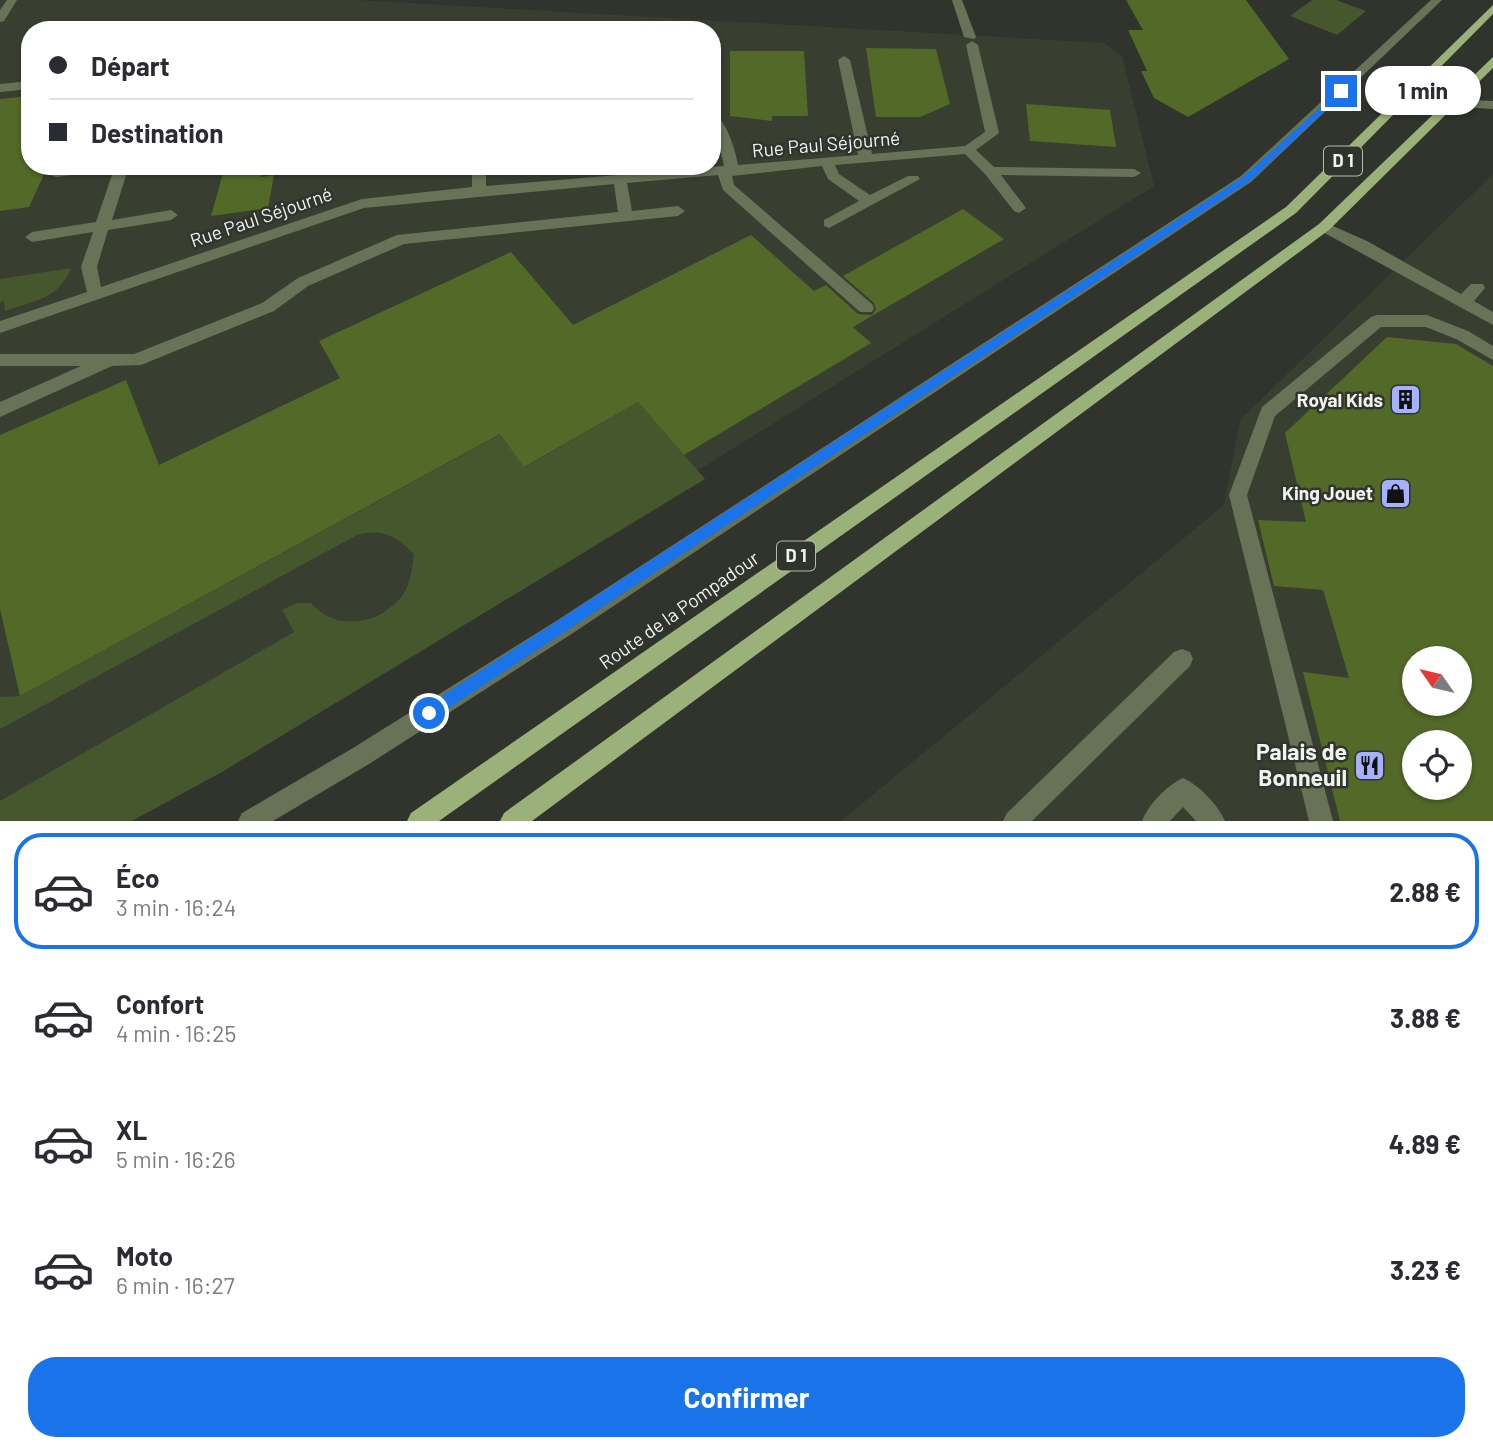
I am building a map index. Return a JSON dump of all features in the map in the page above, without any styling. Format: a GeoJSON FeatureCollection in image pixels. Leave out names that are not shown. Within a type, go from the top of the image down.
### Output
{"type":"FeatureCollection","features":[{"type":"Feature","properties":{"kind":"main road","name":"Route de la Pompadour"},"geometry":{"type":"LineString","coordinates":[[419,821],[1291,210],[1493,8]]}},
{"type":"Feature","properties":{"kind":"main road","name":"D 1"},"geometry":{"type":"LineString","coordinates":[[512,821],[1324,227],[1493,61]]}},
{"type":"Feature","properties":{"kind":"street"},"geometry":{"type":"LineString","coordinates":[[0,19],[12,0]]}},
{"type":"Feature","properties":{"kind":"street"},"geometry":{"type":"LineString","coordinates":[[957,0],[971,41],[992,133],[968,150],[990,171],[1019,208]]}},
{"type":"Feature","properties":{"kind":"street"},"geometry":{"type":"LineString","coordinates":[[250,821],[563,628],[1246,179],[1437,0]]}},
{"type":"Feature","properties":{"kind":"street"},"geometry":{"type":"LineString","coordinates":[[844,60],[866,159]]}},
{"type":"Feature","properties":{"kind":"street"},"geometry":{"type":"LineString","coordinates":[[0,88],[21,86]]}},
{"type":"Feature","properties":{"kind":"street"},"geometry":{"type":"LineString","coordinates":[[1451,103],[1493,105]]}},
{"type":"Feature","properties":{"kind":"street"},"geometry":{"type":"LineString","coordinates":[[721,134],[728,148],[728,187],[866,308]]}},
{"type":"Feature","properties":{"kind":"street","name":"Rue Paul Séjourné"},"geometry":{"type":"LineString","coordinates":[[721,173],[968,150]]}},
{"type":"Feature","properties":{"kind":"street"},"geometry":{"type":"LineString","coordinates":[[827,163],[833,176],[870,202]]}},
{"type":"Feature","properties":{"kind":"street"},"geometry":{"type":"LineString","coordinates":[[990,171],[1134,173]]}},
{"type":"Feature","properties":{"kind":"street"},"geometry":{"type":"LineString","coordinates":[[96,294],[89,267],[119,175]]}},
{"type":"Feature","properties":{"kind":"street"},"geometry":{"type":"LineString","coordinates":[[479,175],[479,191]]}},
{"type":"Feature","properties":{"kind":"street","name":"Rue Paul Séjourné"},"geometry":{"type":"LineString","coordinates":[[0,327],[362,204],[479,191],[692,175]]}},
{"type":"Feature","properties":{"kind":"street"},"geometry":{"type":"LineString","coordinates":[[829,223],[913,179]]}},
{"type":"Feature","properties":{"kind":"street"},"geometry":{"type":"LineString","coordinates":[[620,181],[626,218]]}},
{"type":"Feature","properties":{"kind":"street"},"geometry":{"type":"LineString","coordinates":[[0,360],[135,360],[268,307],[303,282],[402,239],[678,211]]}},
{"type":"Feature","properties":{"kind":"street"},"geometry":{"type":"LineString","coordinates":[[32,237],[171,215]]}},
{"type":"Feature","properties":{"kind":"street"},"geometry":{"type":"LineString","coordinates":[[1324,227],[1493,319]]}},
{"type":"Feature","properties":{"kind":"street"},"geometry":{"type":"LineString","coordinates":[[1463,302],[1477,288]]}},
{"type":"Feature","properties":{"kind":"street"},"geometry":{"type":"LineString","coordinates":[[1321,821],[1238,495],[1268,412],[1377,321],[1427,321],[1462,335],[1493,354]]}},
{"type":"Feature","properties":{"kind":"street"},"geometry":{"type":"LineString","coordinates":[[0,410],[113,359]]}},
{"type":"Feature","properties":{"kind":"street"},"geometry":{"type":"LineString","coordinates":[[1016,821],[1182,659]]}},
{"type":"Feature","properties":{"kind":"street"},"geometry":{"type":"LineString","coordinates":[[1154,821],[1183,790],[1213,821]]}},
{"type":"Feature","properties":{"kind":"shaded area"},"geometry":{"type":"Polygon","coordinates":[[[0,0],[357,0],[1104,43],[1122,56],[1154,186],[628,514],[510,547],[0,808],[0,0]]]}},
{"type":"Feature","properties":{"kind":"shaded area"},"geometry":{"type":"Polygon","coordinates":[[[1493,174],[1493,821],[841,821],[1224,505],[1240,420],[1493,174]]]}},
{"type":"Feature","properties":{"kind":"green space"},"geometry":{"type":"Polygon","coordinates":[[[1312,0],[1336,0],[1366,11],[1337,35],[1290,16],[1312,0]]]}},
{"type":"Feature","properties":{"kind":"green space"},"geometry":{"type":"Polygon","coordinates":[[[71,268],[66,279],[52,293],[5,311],[4,301],[0,302],[0,279],[71,268]]]}},
{"type":"Feature","properties":{"kind":"green space"},"geometry":{"type":"Polygon","coordinates":[[[638,402],[705,479],[222,772],[132,821],[0,821],[0,801],[294,632],[282,610],[297,603],[311,603],[332,618],[357,621],[369,619],[392,606],[405,591],[411,576],[414,554],[388,535],[374,532],[357,535],[0,729],[0,697],[20,696],[501,434],[525,467],[638,402]]]}},
{"type":"Feature","properties":{"kind":"building"},"geometry":{"type":"Polygon","coordinates":[[[1126,0],[1246,0],[1289,59],[1188,117],[1154,98],[1141,71],[1147,71],[1128,30],[1143,30],[1126,0]]]}},
{"type":"Feature","properties":{"kind":"building"},"geometry":{"type":"Polygon","coordinates":[[[866,48],[936,49],[950,104],[920,117],[876,117],[866,48]]]}},
{"type":"Feature","properties":{"kind":"building"},"geometry":{"type":"Polygon","coordinates":[[[730,51],[804,51],[808,116],[772,116],[772,121],[730,116],[730,51]]]}},
{"type":"Feature","properties":{"kind":"building"},"geometry":{"type":"Polygon","coordinates":[[[21,97],[21,175],[44,175],[29,207],[0,211],[0,99],[21,97]]]}},
{"type":"Feature","properties":{"kind":"building"},"geometry":{"type":"Polygon","coordinates":[[[1026,104],[1110,110],[1116,147],[1030,141],[1026,104]]]}},
{"type":"Feature","properties":{"kind":"building"},"geometry":{"type":"Polygon","coordinates":[[[222,175],[274,175],[268,208],[211,216],[222,175]]]}},
{"type":"Feature","properties":{"kind":"building"},"geometry":{"type":"Polygon","coordinates":[[[963,209],[1004,239],[853,327],[871,343],[684,455],[638,402],[524,467],[500,434],[20,696],[0,609],[0,435],[126,380],[159,465],[340,378],[319,341],[511,252],[573,325],[751,235],[814,291],[826,285],[858,314],[872,315],[876,309],[874,303],[843,276],[963,209]]]}},
{"type":"Feature","properties":{"kind":"building"},"geometry":{"type":"Polygon","coordinates":[[[1387,337],[1456,344],[1493,366],[1493,821],[1340,821],[1303,672],[1349,678],[1323,590],[1274,586],[1258,520],[1306,522],[1285,433],[1387,337]]]}},
{"type":"Feature","properties":{"kind":"place","name":"Royal Kids"},"geometry":{"type":"Point","coordinates":[1406,400]}},
{"type":"Feature","properties":{"kind":"place","name":"King Jouet"},"geometry":{"type":"Point","coordinates":[1396,493]}},
{"type":"Feature","properties":{"kind":"place","name":"Palais de Bonneuil"},"geometry":{"type":"Point","coordinates":[1370,765]}},
{"type":"Feature","properties":{"kind":"route"},"geometry":{"type":"LineString","coordinates":[[429,713],[563,628],[1246,179],[1341,91]]}}]}
